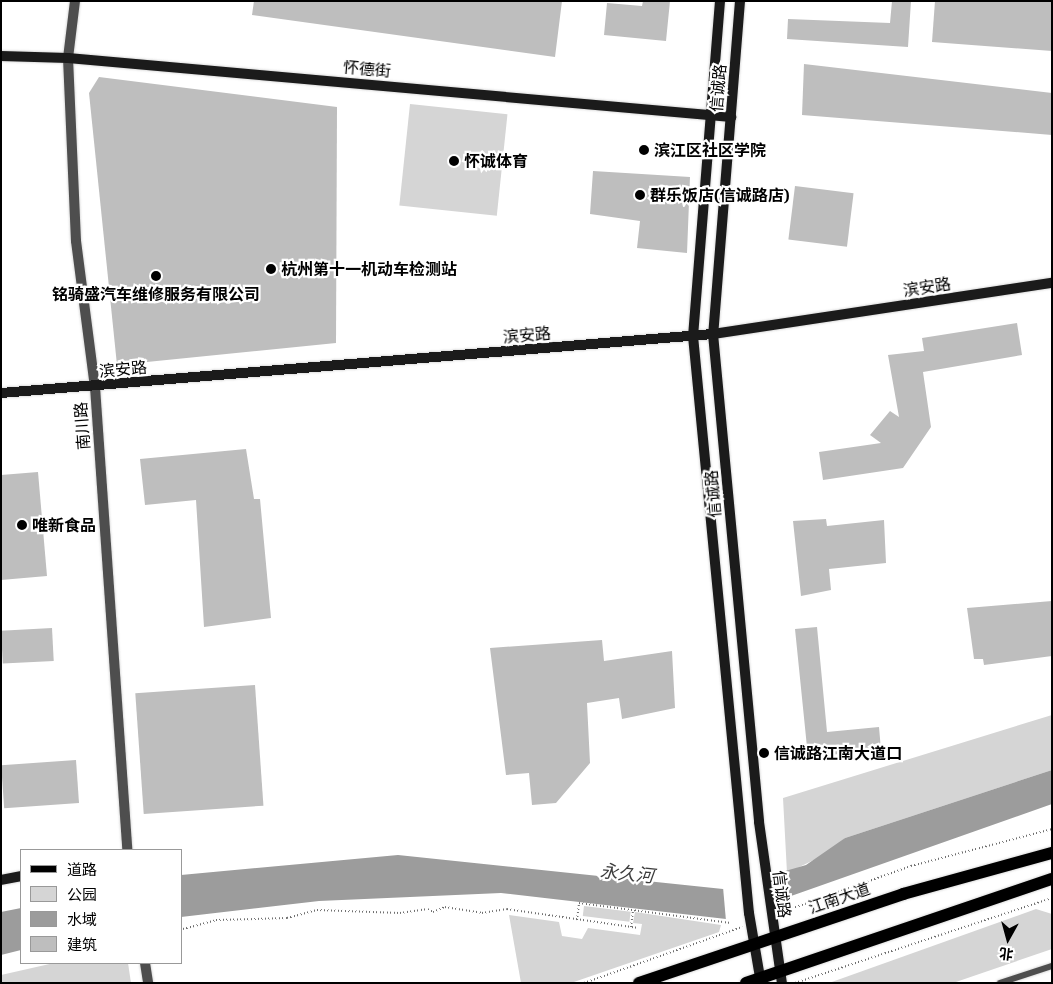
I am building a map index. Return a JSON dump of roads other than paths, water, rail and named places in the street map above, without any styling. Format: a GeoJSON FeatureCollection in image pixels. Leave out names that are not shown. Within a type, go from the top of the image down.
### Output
{"type":"FeatureCollection","features":[{"type":"Feature","properties":{"kind":"main road","name":"信诚路"},"geometry":{"type":"LineString","coordinates":[[720,1],[694,336],[749,913],[760,980]]}},
{"type":"Feature","properties":{"kind":"main road","name":"信诚路"},"geometry":{"type":"LineString","coordinates":[[740,1],[714,334],[759,822],[768,906],[781,977]]}},
{"type":"Feature","properties":{"kind":"main road","name":"怀德街"},"geometry":{"type":"LineString","coordinates":[[1,56],[68,58],[731,117]]}},
{"type":"Feature","properties":{"kind":"main road","name":"滨安路"},"geometry":{"type":"LineString","coordinates":[[1,393],[95,387],[714,334],[1052,283]]}},
{"type":"Feature","properties":{"kind":"main road","name":"江南大道"},"geometry":{"type":"LineString","coordinates":[[640,983],[903,894],[1052,853]]}},
{"type":"Feature","properties":{"kind":"main road"},"geometry":{"type":"LineString","coordinates":[[1,880],[20,876]]}},
{"type":"Feature","properties":{"kind":"main road"},"geometry":{"type":"LineString","coordinates":[[746,983],[781,977],[1052,879]]}},
{"type":"Feature","properties":{"kind":"street","name":"南川路"},"geometry":{"type":"LineString","coordinates":[[75,1],[68,58],[76,241],[95,387],[127,849]]}},
{"type":"Feature","properties":{"kind":"street"},"geometry":{"type":"LineString","coordinates":[[145,964],[148,983]]}},
{"type":"Feature","properties":{"kind":"lane"},"geometry":{"type":"LineString","coordinates":[[1000,983],[1052,966]]}},
{"type":"Feature","properties":{"kind":"water"},"geometry":{"type":"Polygon","coordinates":[[[1052,770],[1052,804],[726,919],[501,893],[319,901],[182,917],[182,875],[398,855],[723,889],[806,865],[845,838],[1052,770]]]}},
{"type":"Feature","properties":{"kind":"water"},"geometry":{"type":"Polygon","coordinates":[[[20,908],[20,950],[1,955],[1,912],[20,908]]]}},
{"type":"Feature","properties":{"kind":"place","name":"滨江区社区学院"},"geometry":{"type":"Point","coordinates":[644,150]}},
{"type":"Feature","properties":{"kind":"place","name":"怀诚体育"},"geometry":{"type":"Point","coordinates":[454,161]}},
{"type":"Feature","properties":{"kind":"place","name":"群乐饭店(信诚路店)"},"geometry":{"type":"Point","coordinates":[640,195]}},
{"type":"Feature","properties":{"kind":"place","name":"杭州第十一机动车检测站"},"geometry":{"type":"Point","coordinates":[271,269]}},
{"type":"Feature","properties":{"kind":"place","name":"铭骑盛汽车维修服务有限公司"},"geometry":{"type":"Point","coordinates":[156,276]}},
{"type":"Feature","properties":{"kind":"place","name":"唯新食品"},"geometry":{"type":"Point","coordinates":[22,525]}},
{"type":"Feature","properties":{"kind":"place","name":"信诚路江南大道口"},"geometry":{"type":"Point","coordinates":[764,753]}},
{"type":"Feature","properties":{"kind":"water label","name":"永久河"},"geometry":{"type":"Point","coordinates":[627,873]}}]}
